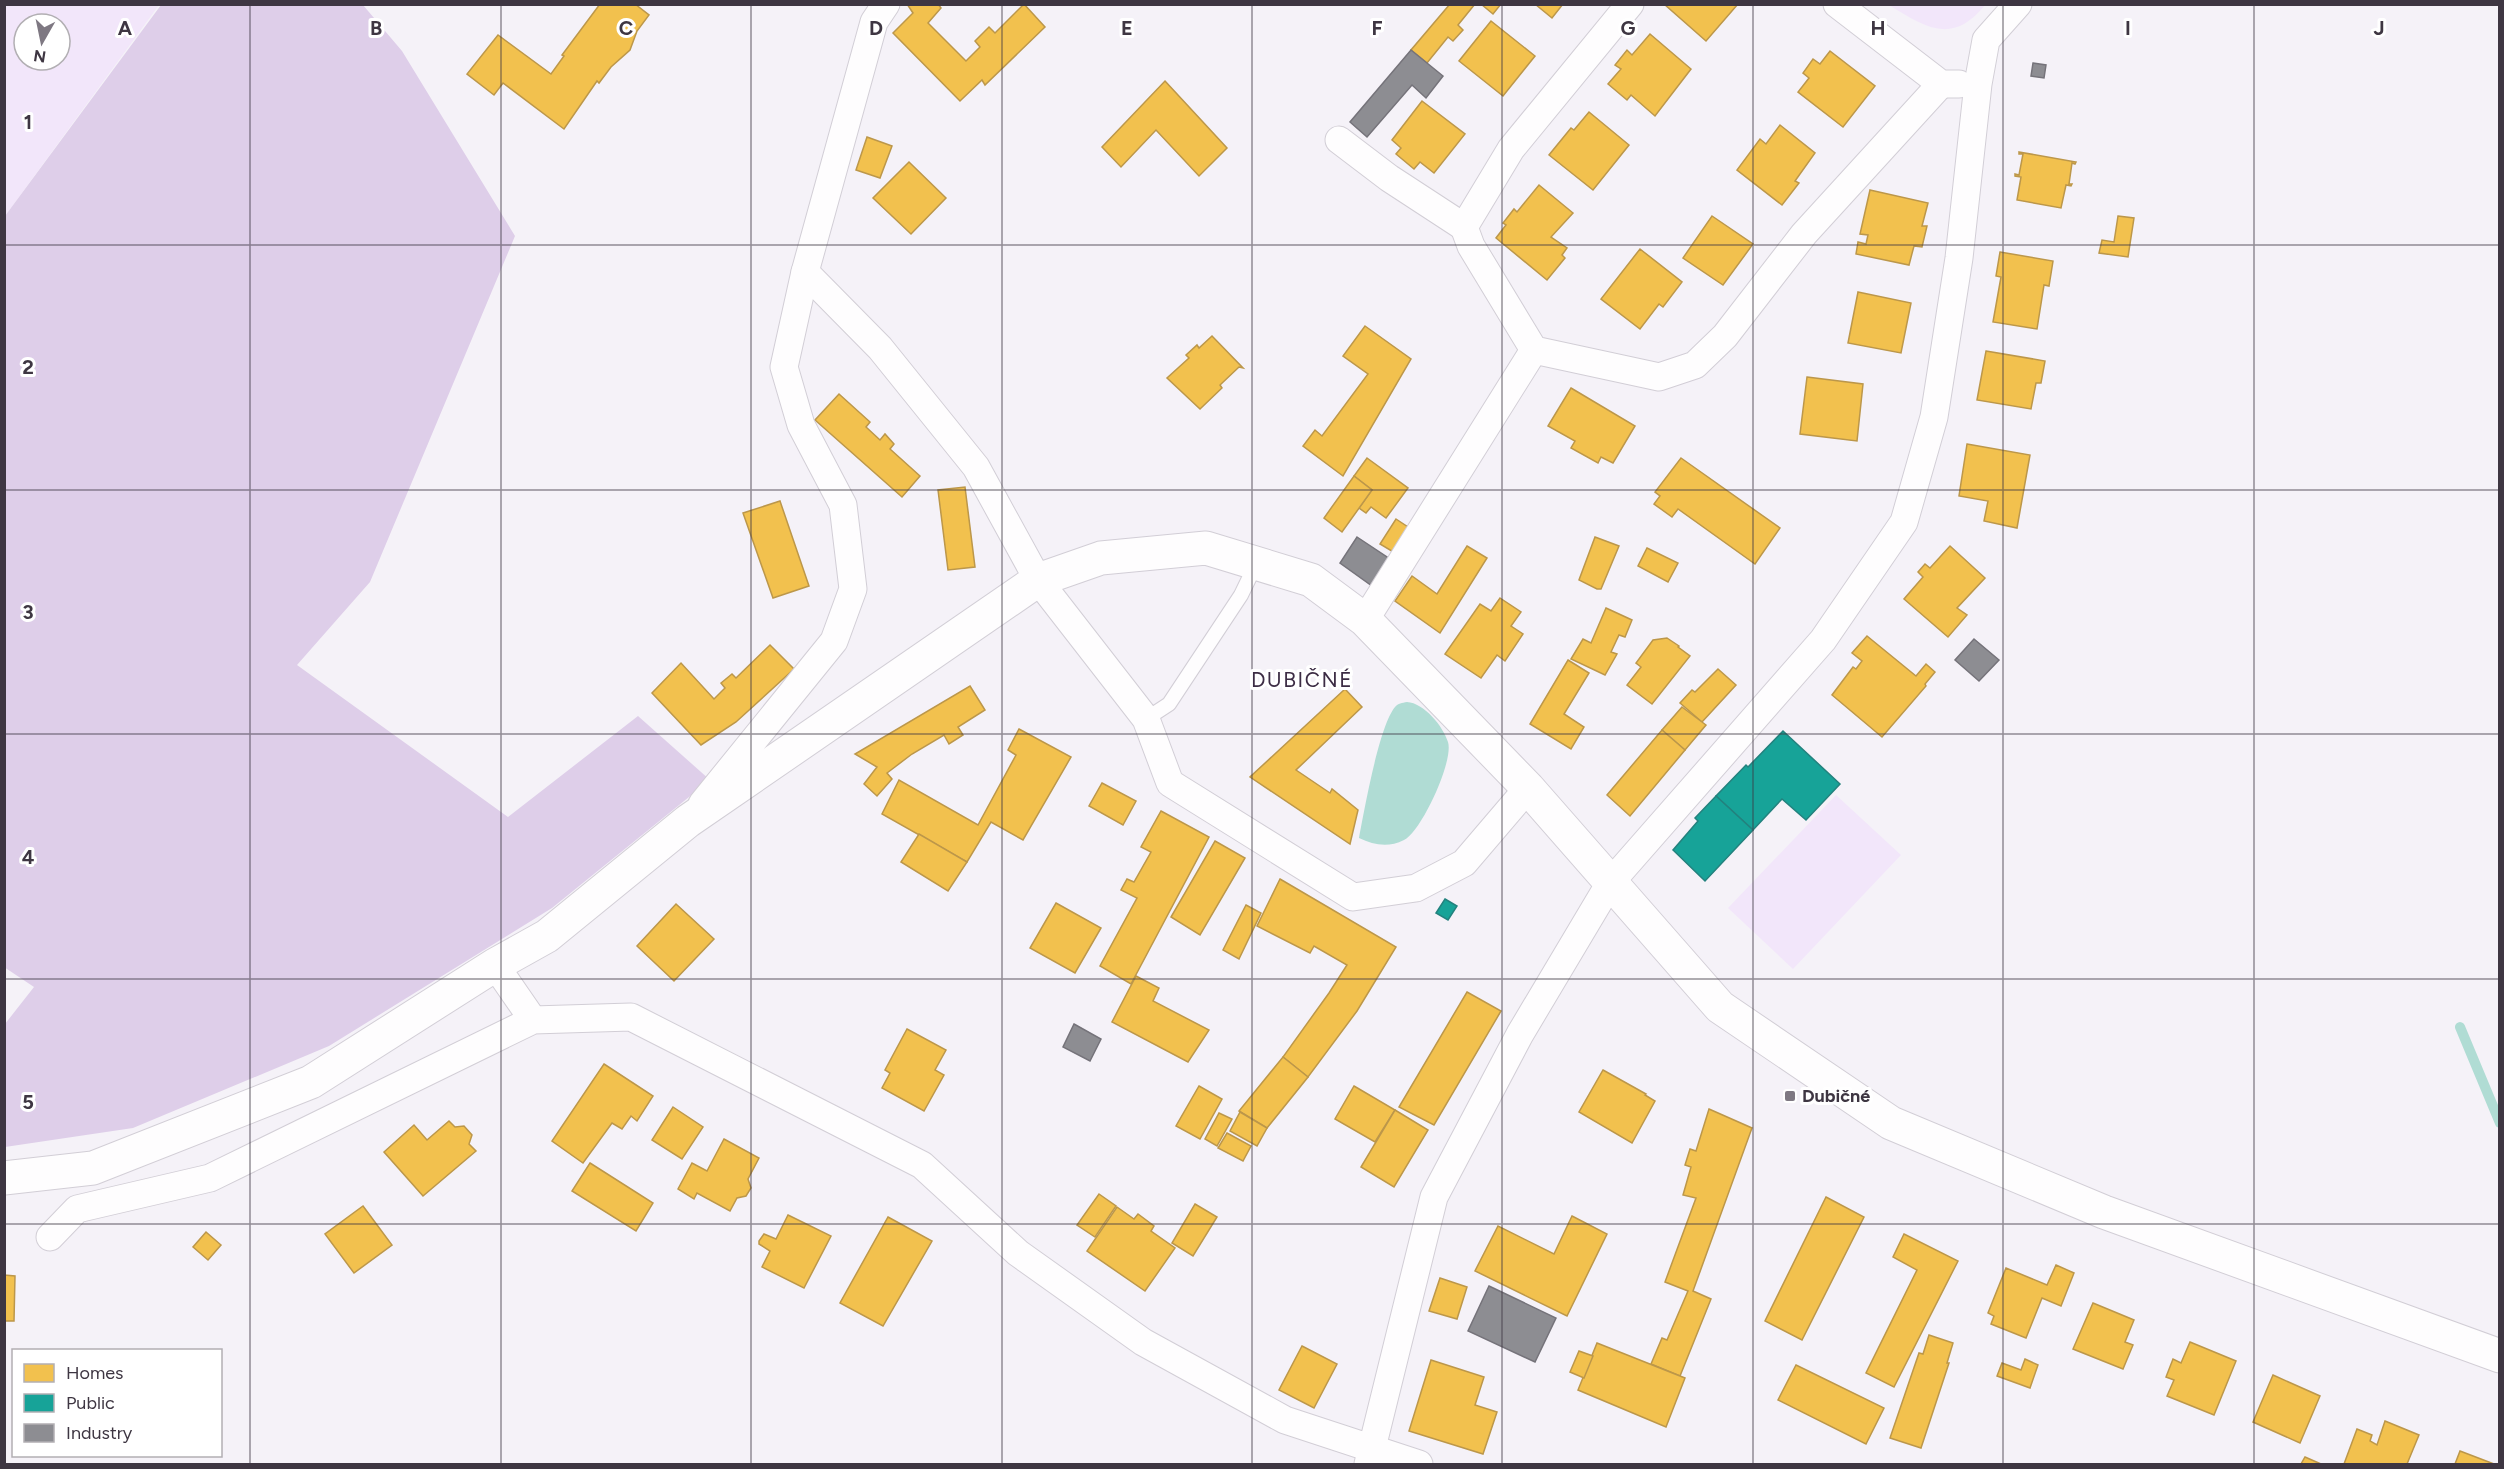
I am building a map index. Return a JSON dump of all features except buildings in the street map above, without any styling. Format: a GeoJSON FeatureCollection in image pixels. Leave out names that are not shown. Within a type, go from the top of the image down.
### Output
{"type":"FeatureCollection","features":[{"type":"Feature","properties":{"kind":"street"},"geometry":{"type":"LineString","coordinates":[[688,821],[834,641],[853,589],[843,505],[801,425],[784,367],[805,272],[874,22],[886,4]]}},
{"type":"Feature","properties":{"kind":"street"},"geometry":{"type":"LineString","coordinates":[[1464,227],[1511,149],[1630,4]]}},
{"type":"Feature","properties":{"kind":"street"},"geometry":{"type":"LineString","coordinates":[[1837,4],[1941,84],[1978,84]]}},
{"type":"Feature","properties":{"kind":"street"},"geometry":{"type":"LineString","coordinates":[[1370,1457],[1434,1197],[1520,1034],[1610,883],[1823,640],[1904,522],[1934,417],[1959,258],[1978,84],[1986,40],[2018,4]]}},
{"type":"Feature","properties":{"kind":"street"},"geometry":{"type":"LineString","coordinates":[[1339,140],[1389,178],[1464,227],[1471,246],[1533,350],[1659,377],[1695,365],[1725,336],[1804,234],[1941,84]]}},
{"type":"Feature","properties":{"kind":"street"},"geometry":{"type":"LineString","coordinates":[[805,272],[880,348],[976,467],[1038,580],[1146,719],[1170,783],[1353,897],[1416,888],[1464,862],[1527,788]]}},
{"type":"Feature","properties":{"kind":"street"},"geometry":{"type":"LineString","coordinates":[[1365,620],[1533,350]]}},
{"type":"Feature","properties":{"kind":"street"},"geometry":{"type":"LineString","coordinates":[[4,1178],[93,1168],[311,1082],[495,965],[547,936],[688,821],[1038,580],[1101,558],[1206,548],[1311,580],[1365,620],[1527,788],[1720,1007],[1891,1123],[2104,1212],[2499,1356]]}},
{"type":"Feature","properties":{"kind":"street"},"geometry":{"type":"LineString","coordinates":[[495,965],[533,1020]]}},
{"type":"Feature","properties":{"kind":"street"},"geometry":{"type":"LineString","coordinates":[[50,1237],[77,1209],[210,1178],[533,1020],[631,1017],[808,1105],[922,1165],[1018,1253],[1143,1342],[1285,1420],[1370,1457],[1419,1464]]}},
{"type":"Feature","properties":{"kind":"lane"},"geometry":{"type":"LineString","coordinates":[[1146,719],[1169,704],[1240,595],[1256,563]]}},
{"type":"Feature","properties":{"kind":"shaded area"},"geometry":{"type":"Polygon","coordinates":[[[4,5],[159,5],[5,216],[4,5]]]}},
{"type":"Feature","properties":{"kind":"shaded area"},"geometry":{"type":"Polygon","coordinates":[[[161,5],[363,5],[402,51],[515,236],[370,582],[297,665],[508,817],[638,716],[710,780],[552,908],[329,1046],[133,1128],[5,1147],[5,1024],[34,987],[4,967],[5,216],[161,5]]]}},
{"type":"Feature","properties":{"kind":"shaded area"},"geometry":{"type":"Polygon","coordinates":[[[1889,5],[1985,5],[1973,18],[1961,25],[1950,29],[1938,29],[1915,20],[1889,5]]]}},
{"type":"Feature","properties":{"kind":"shaded area"},"geometry":{"type":"Polygon","coordinates":[[[1407,702],[1420,706],[1432,716],[1442,729],[1449,751],[1435,795],[1419,824],[1404,840],[1387,845],[1376,844],[1359,838],[1368,790],[1389,717],[1396,706],[1407,702]]]}},
{"type":"Feature","properties":{"kind":"shaded area"},"geometry":{"type":"Polygon","coordinates":[[[1836,795],[1901,855],[1793,969],[1728,908],[1836,795]]]}},
{"type":"Feature","properties":{"kind":"waterway"},"geometry":{"type":"LineString","coordinates":[[2460,1027],[2500,1123]]}},
{"type":"Feature","properties":{"kind":"place","name":"Dubičné"},"geometry":{"type":"Point","coordinates":[1790,1096]}},
{"type":"Feature","properties":{"kind":"district","name":"DUBIČNÉ"},"geometry":{"type":"Point","coordinates":[1302,680]}}]}
